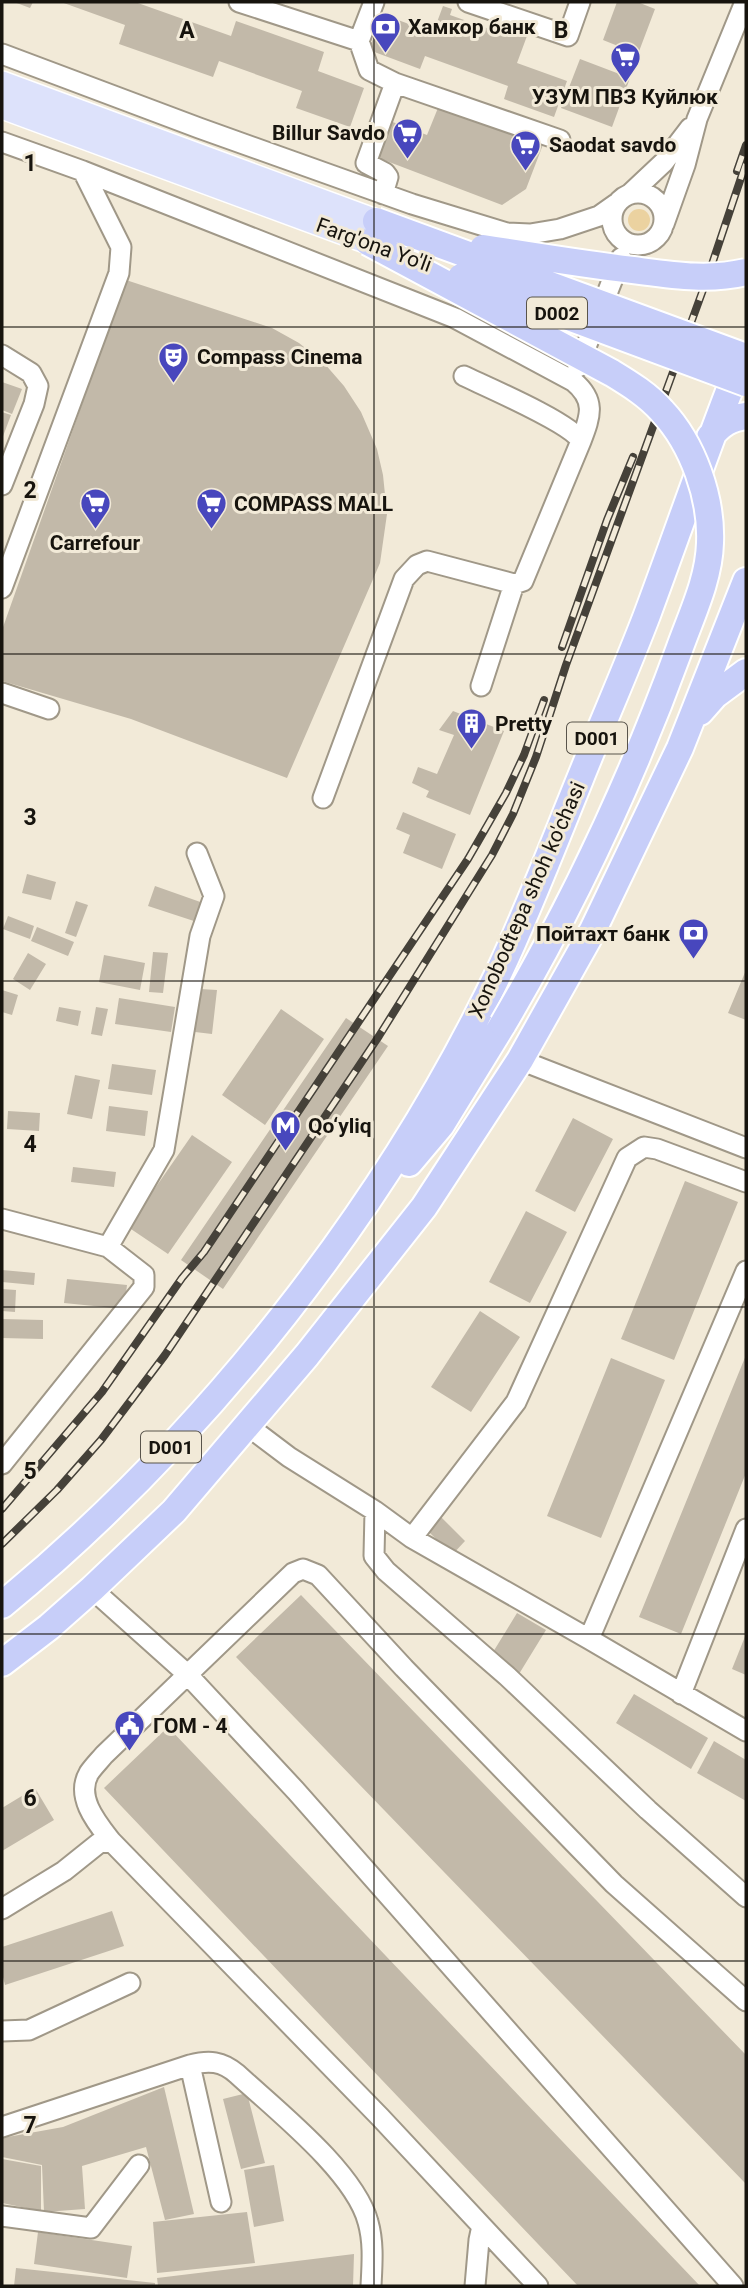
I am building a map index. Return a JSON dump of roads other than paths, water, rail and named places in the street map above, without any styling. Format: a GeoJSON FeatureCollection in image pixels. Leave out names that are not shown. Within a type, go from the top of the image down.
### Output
{"type":"FeatureCollection","features":[{"type":"Feature","properties":{"kind":"highway"},"geometry":{"type":"LineString","coordinates":[[372,232],[591,265],[703,278],[746,272]]}},
{"type":"Feature","properties":{"kind":"highway"},"geometry":{"type":"LineString","coordinates":[[319,1268],[442,1125],[530,978],[624,785],[665,687],[698,597],[709,560],[710,541],[708,512],[701,482],[687,447],[668,417],[643,393],[372,232]]}},
{"type":"Feature","properties":{"kind":"highway","name":"Farg'ona Yo'li"},"geometry":{"type":"LineString","coordinates":[[372,232],[746,357]]}},
{"type":"Feature","properties":{"kind":"highway","name":"Farg'ona Yo'li"},"geometry":{"type":"LineString","coordinates":[[372,232],[746,383]]}},
{"type":"Feature","properties":{"kind":"highway","name":"Xonobodtepa shoh ko'chasi"},"geometry":{"type":"LineString","coordinates":[[2,1605],[131,1489],[236,1373],[319,1268],[420,1122],[499,972],[527,909],[647,615],[710,437],[746,348]]}},
{"type":"Feature","properties":{"kind":"highway"},"geometry":{"type":"LineString","coordinates":[[710,437],[720,425],[746,416]]}},
{"type":"Feature","properties":{"kind":"highway","name":"D001"},"geometry":{"type":"LineString","coordinates":[[2,1663],[92,1589],[174,1511],[248,1426],[424,1207],[520,1060],[593,930],[681,748],[746,580]]}},
{"type":"Feature","properties":{"kind":"highway"},"geometry":{"type":"LineString","coordinates":[[681,748],[700,711],[724,687],[746,672]]}},
{"type":"Feature","properties":{"kind":"main road","name":"Farg'ona Yo'li"},"geometry":{"type":"LineString","coordinates":[[2,83],[372,232]]}},
{"type":"Feature","properties":{"kind":"main road","name":"Farg'ona Yo'li"},"geometry":{"type":"LineString","coordinates":[[2,107],[372,232]]}},
{"type":"Feature","properties":{"kind":"street"},"geometry":{"type":"LineString","coordinates":[[239,2],[359,41]]}},
{"type":"Feature","properties":{"kind":"street"},"geometry":{"type":"LineString","coordinates":[[374,2],[359,41],[369,69],[395,83],[560,140]]}},
{"type":"Feature","properties":{"kind":"street"},"geometry":{"type":"LineString","coordinates":[[468,2],[568,36],[580,2]]}},
{"type":"Feature","properties":{"kind":"street"},"geometry":{"type":"LineString","coordinates":[[664,223],[661,206],[656,199],[639,192],[623,198],[611,221],[619,238],[627,243],[643,245],[662,231],[697,119],[745,2]]}},
{"type":"Feature","properties":{"kind":"street"},"geometry":{"type":"LineString","coordinates":[[2,54],[383,194],[507,233],[530,234],[560,229],[599,216],[664,162],[697,119]]}},
{"type":"Feature","properties":{"kind":"street"},"geometry":{"type":"LineString","coordinates":[[383,194],[388,177],[366,163],[395,83]]}},
{"type":"Feature","properties":{"kind":"street"},"geometry":{"type":"LineString","coordinates":[[2,142],[83,171],[456,318],[585,391],[589,403],[589,419],[523,581],[514,584],[427,561],[417,565],[404,579],[323,798]]}},
{"type":"Feature","properties":{"kind":"street"},"geometry":{"type":"LineString","coordinates":[[2,588],[119,273],[121,247],[83,171]]}},
{"type":"Feature","properties":{"kind":"street"},"geometry":{"type":"LineString","coordinates":[[456,318],[470,316],[489,306],[499,296],[505,284],[505,259],[485,227]]}},
{"type":"Feature","properties":{"kind":"street"},"geometry":{"type":"LineString","coordinates":[[573,382],[627,243]]}},
{"type":"Feature","properties":{"kind":"street"},"geometry":{"type":"LineString","coordinates":[[2,355],[31,373],[38,386],[34,404],[2,485]]}},
{"type":"Feature","properties":{"kind":"street"},"geometry":{"type":"LineString","coordinates":[[464,376],[551,419],[578,436],[581,441]]}},
{"type":"Feature","properties":{"kind":"street"},"geometry":{"type":"LineString","coordinates":[[481,686],[514,584]]}},
{"type":"Feature","properties":{"kind":"street"},"geometry":{"type":"LineString","coordinates":[[2,693],[49,709]]}},
{"type":"Feature","properties":{"kind":"street"},"geometry":{"type":"LineString","coordinates":[[108,1247],[164,1150],[200,936],[214,897],[197,853]]}},
{"type":"Feature","properties":{"kind":"street"},"geometry":{"type":"LineString","coordinates":[[520,1060],[746,1148]]}},
{"type":"Feature","properties":{"kind":"street"},"geometry":{"type":"LineString","coordinates":[[412,1538],[516,1402],[626,1158],[643,1147],[657,1149],[746,1182]]}},
{"type":"Feature","properties":{"kind":"street"},"geometry":{"type":"LineString","coordinates":[[2,1219],[108,1247],[144,1275],[144,1287],[2,1464]]}},
{"type":"Feature","properties":{"kind":"street"},"geometry":{"type":"LineString","coordinates":[[589,1639],[746,1271]]}},
{"type":"Feature","properties":{"kind":"street"},"geometry":{"type":"LineString","coordinates":[[248,1426],[289,1457],[375,1511],[412,1538],[746,1731]]}},
{"type":"Feature","properties":{"kind":"street"},"geometry":{"type":"LineString","coordinates":[[375,1511],[374,1556],[386,1571],[507,1676],[648,1810],[746,1897]]}},
{"type":"Feature","properties":{"kind":"street"},"geometry":{"type":"LineString","coordinates":[[681,1694],[746,1529]]}},
{"type":"Feature","properties":{"kind":"street"},"geometry":{"type":"LineString","coordinates":[[538,2286],[380,2117],[111,1841],[91,1815],[85,1791],[88,1776],[104,1755],[187,1674],[293,1573],[303,1569],[318,1575],[404,1668],[614,1884],[746,2001]]}},
{"type":"Feature","properties":{"kind":"street"},"geometry":{"type":"LineString","coordinates":[[92,1589],[187,1674],[296,1791],[733,2286]]}},
{"type":"Feature","properties":{"kind":"street"},"geometry":{"type":"LineString","coordinates":[[2,1909],[64,1871],[99,1843],[111,1841]]}},
{"type":"Feature","properties":{"kind":"street"},"geometry":{"type":"LineString","coordinates":[[2,2031],[29,2030],[130,1983]]}},
{"type":"Feature","properties":{"kind":"street"},"geometry":{"type":"LineString","coordinates":[[2,2127],[190,2065],[211,2061],[228,2067],[343,2176],[356,2194],[369,2223],[372,2249],[371,2286]]}},
{"type":"Feature","properties":{"kind":"street"},"geometry":{"type":"LineString","coordinates":[[190,2065],[221,2203]]}},
{"type":"Feature","properties":{"kind":"street"},"geometry":{"type":"LineString","coordinates":[[2,2216],[91,2228],[139,2165]]}},
{"type":"Feature","properties":{"kind":"street"},"geometry":{"type":"LineString","coordinates":[[475,2286],[478,2240],[482,2226]]}},
{"type":"Feature","properties":{"kind":"railway"},"geometry":{"type":"LineString","coordinates":[[737,171],[746,145]]}},
{"type":"Feature","properties":{"kind":"railway"},"geometry":{"type":"LineString","coordinates":[[2,1544],[57,1490],[101,1440],[165,1355],[379,1036],[492,855],[513,814],[536,757],[566,665],[707,279],[746,163]]}},
{"type":"Feature","properties":{"kind":"railway"},"geometry":{"type":"LineString","coordinates":[[562,647],[607,520],[633,457]]}},
{"type":"Feature","properties":{"kind":"railway"},"geometry":{"type":"LineString","coordinates":[[2,1509],[102,1392],[182,1278],[204,1252],[468,859],[506,793],[524,755],[544,700]]}},
{"type":"Feature","properties":{"kind":"place","name":"Хамкор банк"},"geometry":{"type":"Point","coordinates":[385,54]}},
{"type":"Feature","properties":{"kind":"place","name":"УЗУМ ПВЗ Куйлюк"},"geometry":{"type":"Point","coordinates":[625,84]}},
{"type":"Feature","properties":{"kind":"place","name":"Billur Savdo"},"geometry":{"type":"Point","coordinates":[408,160]}},
{"type":"Feature","properties":{"kind":"place","name":"Saodat savdo"},"geometry":{"type":"Point","coordinates":[526,172]}},
{"type":"Feature","properties":{"kind":"place","name":"Compass Cinema"},"geometry":{"type":"Point","coordinates":[174,384]}},
{"type":"Feature","properties":{"kind":"place","name":"Carrefour"},"geometry":{"type":"Point","coordinates":[95,530]}},
{"type":"Feature","properties":{"kind":"place","name":"COMPASS MALL"},"geometry":{"type":"Point","coordinates":[211,531]}},
{"type":"Feature","properties":{"kind":"place","name":"Pretty"},"geometry":{"type":"Point","coordinates":[472,751]}},
{"type":"Feature","properties":{"kind":"place","name":"Пойтахт банк"},"geometry":{"type":"Point","coordinates":[693,961]}},
{"type":"Feature","properties":{"kind":"place","name":"Qo‘yliq"},"geometry":{"type":"Point","coordinates":[285,1153]}},
{"type":"Feature","properties":{"kind":"place","name":"ГОМ - 4"},"geometry":{"type":"Point","coordinates":[130,1753]}}]}
